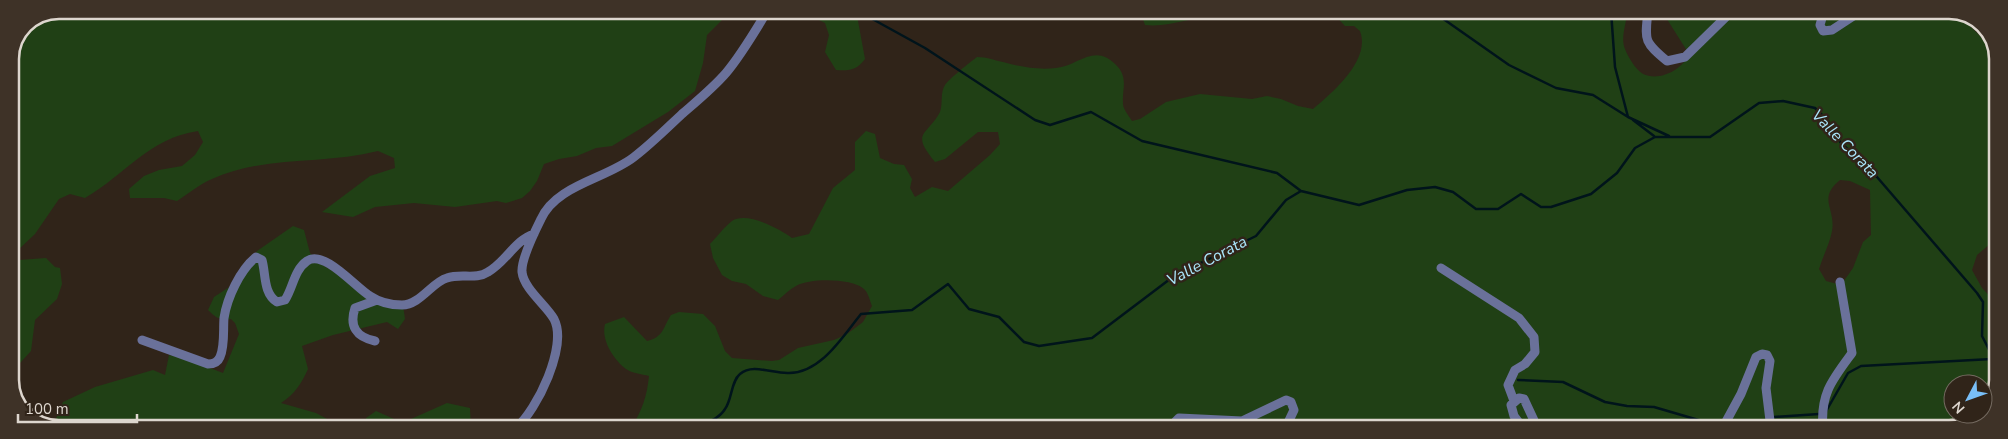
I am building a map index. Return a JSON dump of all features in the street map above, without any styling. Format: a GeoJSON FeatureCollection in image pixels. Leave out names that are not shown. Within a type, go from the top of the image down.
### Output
{"type":"FeatureCollection","features":[{"type":"Feature","properties":{"kind":"street"},"geometry":{"type":"LineString","coordinates":[[523,420],[539,398],[558,340],[554,320],[526,282],[522,273],[524,261],[541,217],[552,203],[568,192],[626,163],[717,82],[734,62],[762,19]]}},
{"type":"Feature","properties":{"kind":"street"},"geometry":{"type":"LineString","coordinates":[[1646,19],[1644,31],[1650,48],[1666,60],[1685,57],[1724,19]]}},
{"type":"Feature","properties":{"kind":"street"},"geometry":{"type":"LineString","coordinates":[[1822,19],[1820,25],[1823,31],[1832,30],[1849,19]]}},
{"type":"Feature","properties":{"kind":"street"},"geometry":{"type":"LineString","coordinates":[[142,340],[208,364],[216,362],[221,356],[224,316],[237,281],[256,257],[262,260],[264,276],[271,298],[277,302],[285,300],[302,266],[308,260],[316,258],[328,263],[378,300],[388,304],[408,304],[447,278],[478,276],[488,273],[500,264],[525,237],[534,234]]}},
{"type":"Feature","properties":{"kind":"street"},"geometry":{"type":"LineString","coordinates":[[1442,268],[1520,318],[1534,337],[1535,352],[1525,364],[1516,370],[1508,385],[1516,400]]}},
{"type":"Feature","properties":{"kind":"street"},"geometry":{"type":"LineString","coordinates":[[1822,420],[1821,407],[1829,387],[1852,353],[1840,282]]}},
{"type":"Feature","properties":{"kind":"street"},"geometry":{"type":"LineString","coordinates":[[375,341],[358,334],[353,326],[352,318],[355,308],[378,300]]}},
{"type":"Feature","properties":{"kind":"street"},"geometry":{"type":"LineString","coordinates":[[1727,420],[1741,394],[1756,357],[1762,354],[1767,355],[1770,361],[1766,388],[1770,420]]}},
{"type":"Feature","properties":{"kind":"street"},"geometry":{"type":"LineString","coordinates":[[1518,420],[1512,411],[1511,405],[1516,400],[1524,399],[1534,420]]}},
{"type":"Feature","properties":{"kind":"street"},"geometry":{"type":"LineString","coordinates":[[1244,420],[1286,400],[1294,406],[1289,420]]}},
{"type":"Feature","properties":{"kind":"street"},"geometry":{"type":"LineString","coordinates":[[1177,420],[1179,418],[1221,420]]}},
{"type":"Feature","properties":{"kind":"green space"},"geometry":{"type":"Polygon","coordinates":[[[59,19],[723,19],[707,35],[703,63],[695,91],[668,112],[612,146],[596,148],[577,156],[544,164],[537,181],[530,191],[522,198],[506,203],[497,201],[455,207],[414,203],[375,207],[353,217],[322,212],[370,176],[395,168],[394,158],[378,151],[337,158],[274,163],[232,171],[208,181],[177,201],[164,198],[130,198],[129,189],[144,176],[159,170],[182,166],[195,155],[203,142],[198,131],[165,141],[151,149],[85,198],[70,194],[59,199],[35,234],[19,249],[19,59],[22,44],[26,37],[44,22],[59,19]]]}},
{"type":"Feature","properties":{"kind":"green space"},"geometry":{"type":"Polygon","coordinates":[[[817,19],[858,19],[865,59],[859,66],[853,69],[836,70],[825,52],[829,35],[825,23],[817,19]]]}},
{"type":"Feature","properties":{"kind":"green space"},"geometry":{"type":"Polygon","coordinates":[[[1143,19],[1194,19],[1165,25],[1145,25],[1143,19]]]}},
{"type":"Feature","properties":{"kind":"green space"},"geometry":{"type":"Polygon","coordinates":[[[1338,19],[1626,19],[1623,35],[1626,52],[1640,72],[1650,76],[1657,76],[1670,73],[1682,65],[1689,54],[1667,19],[1949,19],[1967,23],[1985,41],[1989,56],[1989,245],[1977,255],[1972,270],[1982,288],[1989,295],[1989,374],[1943,374],[1943,420],[636,420],[647,390],[649,376],[628,370],[621,365],[606,343],[605,324],[624,317],[647,341],[660,334],[671,315],[679,312],[703,314],[715,326],[725,351],[732,358],[772,361],[779,360],[798,348],[834,340],[847,334],[863,322],[872,306],[868,294],[858,285],[830,280],[802,283],[778,300],[763,296],[746,284],[732,281],[722,275],[713,258],[710,244],[729,223],[738,218],[763,222],[792,238],[809,234],[833,188],[855,170],[855,142],[866,131],[875,134],[880,158],[894,164],[904,165],[912,179],[910,188],[915,197],[932,187],[948,191],[1000,144],[998,132],[978,132],[945,159],[935,162],[923,145],[923,135],[940,112],[945,85],[977,57],[1022,67],[1043,69],[1064,66],[1094,55],[1110,59],[1123,76],[1123,106],[1132,121],[1140,119],[1166,102],[1200,94],[1252,99],[1267,96],[1313,109],[1340,84],[1355,64],[1362,42],[1360,31],[1354,26],[1345,26],[1338,19]],[[1840,180],[1833,187],[1828,198],[1833,223],[1832,231],[1819,269],[1826,281],[1841,285],[1853,268],[1863,242],[1871,235],[1870,190],[1850,181],[1840,180]]]}},
{"type":"Feature","properties":{"kind":"green space"},"geometry":{"type":"Polygon","coordinates":[[[293,226],[304,230],[310,253],[321,264],[373,296],[403,305],[405,319],[398,329],[387,322],[333,335],[302,346],[308,369],[297,388],[281,403],[316,413],[329,420],[56,420],[63,402],[95,387],[153,370],[165,375],[169,355],[184,358],[223,373],[239,334],[235,323],[231,319],[218,318],[208,310],[214,297],[243,278],[257,251],[293,226]]]}},
{"type":"Feature","properties":{"kind":"green space"},"geometry":{"type":"Polygon","coordinates":[[[46,258],[55,267],[60,268],[62,284],[57,299],[35,320],[31,351],[19,364],[19,260],[46,258]]]}},
{"type":"Feature","properties":{"kind":"green space"},"geometry":{"type":"Polygon","coordinates":[[[447,403],[470,408],[471,420],[408,420],[447,403]]]}},
{"type":"Feature","properties":{"kind":"green space"},"geometry":{"type":"Polygon","coordinates":[[[376,411],[396,420],[366,420],[376,411]]]}},
{"type":"Feature","properties":{"kind":"waterway"},"geometry":{"type":"LineString","coordinates":[[872,19],[925,48],[1035,120],[1050,125],[1091,112],[1142,141],[1277,173],[1301,191]]}},
{"type":"Feature","properties":{"kind":"waterway"},"geometry":{"type":"LineString","coordinates":[[1443,19],[1509,65],[1556,88],[1593,95],[1628,117],[1669,136]]}},
{"type":"Feature","properties":{"kind":"waterway"},"geometry":{"type":"LineString","coordinates":[[1612,19],[1615,67],[1628,117]]}},
{"type":"Feature","properties":{"kind":"waterway","name":"Valle Corata"},"geometry":{"type":"LineString","coordinates":[[712,420],[727,405],[737,377],[745,371],[757,369],[789,373],[811,367],[830,352],[861,314],[912,310],[948,284],[969,309],[999,317],[1024,342],[1039,346],[1092,338],[1174,276],[1256,236],[1286,200],[1301,191],[1359,205],[1407,190],[1435,187],[1453,192],[1476,209],[1498,209],[1521,194],[1541,207],[1551,207],[1591,194],[1617,173],[1635,148],[1655,137],[1710,137],[1759,103],[1783,101],[1815,108],[1841,143],[1877,177],[1977,293],[1983,302],[1982,336],[1989,350]]}},
{"type":"Feature","properties":{"kind":"waterway"},"geometry":{"type":"LineString","coordinates":[[1633,120],[1654,136]]}},
{"type":"Feature","properties":{"kind":"waterway"},"geometry":{"type":"LineString","coordinates":[[1825,413],[1848,373],[1861,366],[1989,359]]}},
{"type":"Feature","properties":{"kind":"waterway"},"geometry":{"type":"LineString","coordinates":[[1518,380],[1563,382],[1605,402],[1627,406],[1654,407],[1698,420]]}},
{"type":"Feature","properties":{"kind":"waterway"},"geometry":{"type":"LineString","coordinates":[[1774,417],[1819,414]]}}]}
